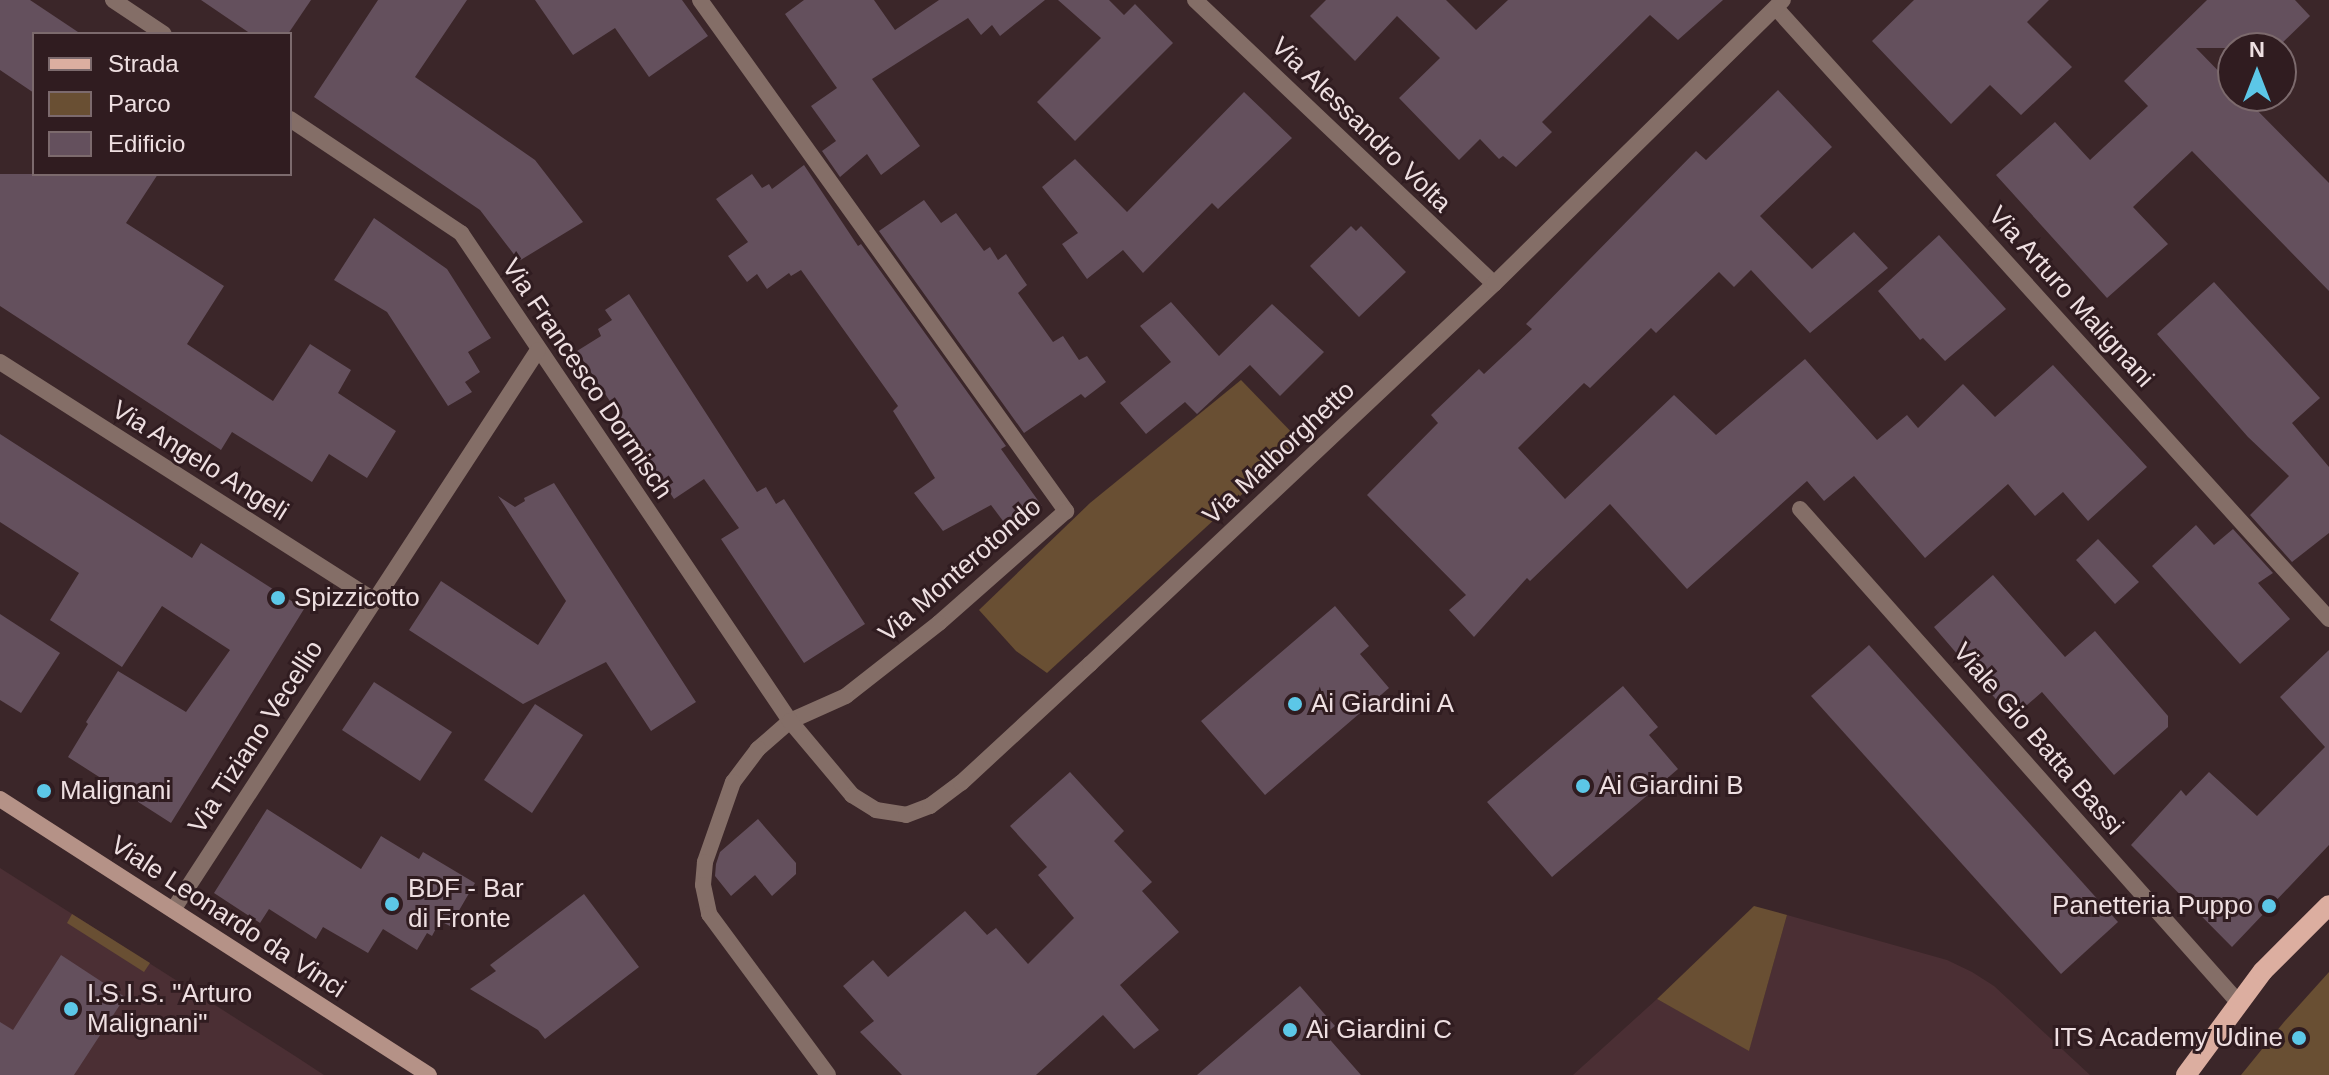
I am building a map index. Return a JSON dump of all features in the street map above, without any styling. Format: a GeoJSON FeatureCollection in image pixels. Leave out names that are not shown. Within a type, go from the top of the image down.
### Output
{"type":"FeatureCollection","features":[{"type":"Feature","properties":{"kind":"main road","name":"Viale Leonardo da Vinci"},"geometry":{"type":"LineString","coordinates":[[0,799],[429,1075]]}},
{"type":"Feature","properties":{"kind":"main road"},"geometry":{"type":"LineString","coordinates":[[2186,1075],[2263,971],[2329,905]]}},
{"type":"Feature","properties":{"kind":"street"},"geometry":{"type":"LineString","coordinates":[[113,0],[161,32]]}},
{"type":"Feature","properties":{"kind":"street","name":"Via Monterotondo"},"geometry":{"type":"LineString","coordinates":[[700,0],[1066,511],[939,623],[846,696],[790,721],[758,749],[733,782],[705,862],[705,900],[718,930],[828,1075]]}},
{"type":"Feature","properties":{"kind":"street","name":"Via Alessandro Volta"},"geometry":{"type":"LineString","coordinates":[[1195,0],[1494,284]]}},
{"type":"Feature","properties":{"kind":"street","name":"Via Malborghetto"},"geometry":{"type":"LineString","coordinates":[[790,721],[845,787],[866,806],[897,815],[930,806],[1090,664],[1494,284],[1780,4]]}},
{"type":"Feature","properties":{"kind":"street","name":"Via Arturo Malignani"},"geometry":{"type":"LineString","coordinates":[[1780,4],[2329,619]]}},
{"type":"Feature","properties":{"kind":"street","name":"Via Francesco Dormisch"},"geometry":{"type":"LineString","coordinates":[[292,120],[461,233],[790,721]]}},
{"type":"Feature","properties":{"kind":"street","name":"Via Tiziano Vecellio"},"geometry":{"type":"LineString","coordinates":[[173,910],[538,350]]}},
{"type":"Feature","properties":{"kind":"street","name":"Via Angelo Angeli"},"geometry":{"type":"LineString","coordinates":[[0,362],[374,600]]}},
{"type":"Feature","properties":{"kind":"street","name":"Viale Gio Batta Bassi"},"geometry":{"type":"LineString","coordinates":[[1800,509],[2238,1002]]}},
{"type":"Feature","properties":{"kind":"shaded area"},"geometry":{"type":"Polygon","coordinates":[[[0,868],[295,1056],[324,1075],[0,1075],[0,868]]]}},
{"type":"Feature","properties":{"kind":"shaded area"},"geometry":{"type":"Polygon","coordinates":[[[1787,915],[1947,960],[1972,972],[1994,986],[2090,1075],[1573,1075],[1657,999],[1749,1050],[1787,915]]]}},
{"type":"Feature","properties":{"kind":"green space"},"geometry":{"type":"Polygon","coordinates":[[[1241,380],[1300,441],[1047,673],[1016,651],[979,610],[1090,503],[1241,380]]]}},
{"type":"Feature","properties":{"kind":"green space"},"geometry":{"type":"Polygon","coordinates":[[[1754,906],[1787,915],[1749,1051],[1657,999],[1754,906]]]}},
{"type":"Feature","properties":{"kind":"green space"},"geometry":{"type":"Polygon","coordinates":[[[72,914],[150,963],[144,972],[67,923],[72,914]]]}},
{"type":"Feature","properties":{"kind":"green space","name":"ITS Academy Udine"},"geometry":{"type":"Polygon","coordinates":[[[2329,972],[2329,1075],[2241,1075],[2284,1022],[2329,972]]]}},
{"type":"Feature","properties":{"kind":"building"},"geometry":{"type":"Polygon","coordinates":[[[0,0],[30,0],[78,32],[32,32],[32,92],[0,70],[0,0]]]}},
{"type":"Feature","properties":{"kind":"building"},"geometry":{"type":"Polygon","coordinates":[[[201,0],[311,0],[289,32],[248,32],[201,0]]]}},
{"type":"Feature","properties":{"kind":"building"},"geometry":{"type":"Polygon","coordinates":[[[378,0],[467,0],[415,77],[535,160],[583,222],[519,261],[480,210],[314,97],[378,0]]]}},
{"type":"Feature","properties":{"kind":"building"},"geometry":{"type":"Polygon","coordinates":[[[535,0],[682,0],[708,36],[649,77],[615,28],[573,55],[535,0]]]}},
{"type":"Feature","properties":{"kind":"building"},"geometry":{"type":"Polygon","coordinates":[[[804,0],[874,0],[895,30],[939,0],[1045,0],[1000,36],[992,25],[981,35],[968,18],[872,79],[920,146],[881,175],[867,154],[840,177],[822,151],[836,141],[811,106],[837,88],[785,14],[804,0]]]}},
{"type":"Feature","properties":{"kind":"building"},"geometry":{"type":"Polygon","coordinates":[[[1058,0],[1109,0],[1124,15],[1135,4],[1173,43],[1075,141],[1037,102],[1101,38],[1058,0]]]}},
{"type":"Feature","properties":{"kind":"building"},"geometry":{"type":"Polygon","coordinates":[[[1326,0],[1446,0],[1476,30],[1508,0],[1723,0],[1678,40],[1650,15],[1542,122],[1552,132],[1516,167],[1503,156],[1499,159],[1480,139],[1459,160],[1399,98],[1440,58],[1397,16],[1355,61],[1310,16],[1326,0]]]}},
{"type":"Feature","properties":{"kind":"building"},"geometry":{"type":"Polygon","coordinates":[[[1914,0],[2049,0],[2027,22],[2072,67],[2021,115],[1990,85],[1951,124],[1872,41],[1914,0]]]}},
{"type":"Feature","properties":{"kind":"building"},"geometry":{"type":"Polygon","coordinates":[[[2207,0],[2295,0],[2310,16],[2294,32],[2217,32],[2217,48],[2196,48],[2217,70],[2217,112],[2259,112],[2329,183],[2329,291],[2192,151],[2133,207],[2168,244],[2107,298],[1996,175],[2055,122],[2090,160],[2148,106],[2124,81],[2207,0]]]}},
{"type":"Feature","properties":{"kind":"building"},"geometry":{"type":"Polygon","coordinates":[[[1778,90],[1832,147],[1760,216],[1812,269],[1854,232],[1888,268],[1810,333],[1751,270],[1734,287],[1719,272],[1656,333],[1651,328],[1590,388],[1584,383],[1518,448],[1565,499],[1674,395],[1716,435],[1805,359],[1877,440],[1907,415],[1918,428],[1963,384],[1995,417],[2053,365],[2147,467],[2088,521],[2063,492],[2035,516],[2008,484],[1925,558],[1854,476],[1824,501],[1807,481],[1687,589],[1610,504],[1530,581],[1527,578],[1474,637],[1449,610],[1466,595],[1367,495],[1438,423],[1431,415],[1479,369],[1484,374],[1532,329],[1526,324],[1696,151],[1706,160],[1778,90]]]}},
{"type":"Feature","properties":{"kind":"building"},"geometry":{"type":"Polygon","coordinates":[[[1244,92],[1292,138],[1218,209],[1212,203],[1143,273],[1123,250],[1087,279],[1062,244],[1078,233],[1042,187],[1075,159],[1127,212],[1244,92]]]}},
{"type":"Feature","properties":{"kind":"building"},"geometry":{"type":"Polygon","coordinates":[[[804,165],[858,246],[861,244],[1006,446],[1001,449],[1042,506],[1009,529],[991,505],[943,531],[914,493],[935,478],[893,411],[898,406],[801,270],[791,276],[789,273],[767,289],[757,274],[747,282],[728,256],[748,242],[716,199],[752,174],[762,188],[769,184],[772,189],[804,165]]]}},
{"type":"Feature","properties":{"kind":"building"},"geometry":{"type":"Polygon","coordinates":[[[0,174],[157,176],[126,223],[224,286],[187,344],[273,401],[310,344],[351,370],[338,393],[396,431],[367,478],[329,454],[312,482],[232,432],[221,450],[0,306],[0,174]]]}},
{"type":"Feature","properties":{"kind":"building"},"geometry":{"type":"Polygon","coordinates":[[[924,200],[941,223],[956,213],[984,251],[990,247],[998,260],[1006,254],[1027,285],[1018,293],[1053,342],[1063,336],[1079,360],[1087,356],[1106,382],[1085,398],[1081,394],[1024,433],[879,231],[924,200]]]}},
{"type":"Feature","properties":{"kind":"building"},"geometry":{"type":"Polygon","coordinates":[[[374,218],[447,269],[491,338],[468,352],[480,372],[465,382],[472,392],[448,406],[387,312],[334,280],[374,218]]]}},
{"type":"Feature","properties":{"kind":"building"},"geometry":{"type":"Polygon","coordinates":[[[1351,226],[1356,231],[1361,226],[1406,272],[1359,317],[1310,266],[1351,226]]]}},
{"type":"Feature","properties":{"kind":"building"},"geometry":{"type":"Polygon","coordinates":[[[1939,235],[2006,309],[1945,361],[1923,338],[1920,340],[1878,291],[1939,235]]]}},
{"type":"Feature","properties":{"kind":"building"},"geometry":{"type":"Polygon","coordinates":[[[2214,282],[2320,398],[2292,423],[2329,467],[2329,533],[2292,562],[2250,515],[2289,476],[2248,437],[2157,334],[2214,282]]]}},
{"type":"Feature","properties":{"kind":"building"},"geometry":{"type":"Polygon","coordinates":[[[629,294],[757,492],[766,487],[776,504],[784,499],[865,624],[804,663],[721,539],[739,528],[704,479],[674,499],[577,351],[601,336],[598,329],[612,320],[605,310],[629,294]]]}},
{"type":"Feature","properties":{"kind":"building"},"geometry":{"type":"Polygon","coordinates":[[[1171,302],[1219,356],[1272,304],[1324,352],[1280,396],[1250,365],[1197,414],[1185,402],[1146,434],[1120,403],[1171,362],[1140,326],[1171,302]]]}},
{"type":"Feature","properties":{"kind":"building"},"geometry":{"type":"Polygon","coordinates":[[[0,434],[192,558],[201,543],[304,609],[171,823],[68,757],[118,671],[186,712],[230,650],[162,606],[122,667],[50,620],[79,573],[0,522],[0,434]]]}},
{"type":"Feature","properties":{"kind":"building"},"geometry":{"type":"Polygon","coordinates":[[[554,483],[696,702],[651,731],[606,662],[523,704],[409,630],[441,581],[538,645],[566,601],[498,496],[515,507],[525,501],[524,498],[554,483]]]}},
{"type":"Feature","properties":{"kind":"building"},"geometry":{"type":"Polygon","coordinates":[[[2196,525],[2214,545],[2233,529],[2273,573],[2258,583],[2290,619],[2240,664],[2152,566],[2196,525]]]}},
{"type":"Feature","properties":{"kind":"building"},"geometry":{"type":"Polygon","coordinates":[[[2098,539],[2139,582],[2115,604],[2076,560],[2098,539]]]}},
{"type":"Feature","properties":{"kind":"building"},"geometry":{"type":"Polygon","coordinates":[[[1993,575],[2065,657],[2095,631],[2168,716],[2168,727],[2114,775],[2042,692],[2012,718],[1934,627],[1993,575]]]}},
{"type":"Feature","properties":{"kind":"building","name":"Ai Giardini A"},"geometry":{"type":"Polygon","coordinates":[[[1335,606],[1369,646],[1360,654],[1389,688],[1265,795],[1201,721],[1335,606]]]}},
{"type":"Feature","properties":{"kind":"building"},"geometry":{"type":"Polygon","coordinates":[[[0,614],[60,653],[21,713],[0,700],[0,614]]]}},
{"type":"Feature","properties":{"kind":"building"},"geometry":{"type":"Polygon","coordinates":[[[1869,645],[2118,922],[2061,974],[1811,696],[1869,645]]]}},
{"type":"Feature","properties":{"kind":"building"},"geometry":{"type":"Polygon","coordinates":[[[2329,650],[2329,845],[2232,947],[2131,845],[2181,790],[2186,796],[2209,772],[2257,816],[2325,747],[2280,697],[2329,650]]]}},
{"type":"Feature","properties":{"kind":"building"},"geometry":{"type":"Polygon","coordinates":[[[374,682],[452,732],[420,781],[342,730],[374,682]]]}},
{"type":"Feature","properties":{"kind":"building","name":"Ai Giardini B"},"geometry":{"type":"Polygon","coordinates":[[[1623,686],[1658,727],[1649,735],[1678,769],[1552,877],[1487,802],[1623,686]]]}},
{"type":"Feature","properties":{"kind":"building"},"geometry":{"type":"Polygon","coordinates":[[[535,704],[583,735],[532,813],[484,780],[535,704]]]}},
{"type":"Feature","properties":{"kind":"building"},"geometry":{"type":"Polygon","coordinates":[[[1070,772],[1124,831],[1114,841],[1152,882],[1142,891],[1179,932],[1120,985],[1159,1030],[1134,1049],[1103,1015],[1036,1075],[902,1075],[860,1032],[874,1021],[843,986],[873,960],[888,977],[965,911],[987,935],[996,928],[1028,964],[1074,918],[1038,875],[1047,867],[1010,826],[1070,772]]]}},
{"type":"Feature","properties":{"kind":"building"},"geometry":{"type":"Polygon","coordinates":[[[267,809],[361,869],[381,836],[419,859],[423,852],[475,883],[450,926],[440,921],[432,936],[427,933],[417,950],[383,929],[368,953],[323,927],[316,939],[269,909],[260,923],[214,893],[267,809]]]}},
{"type":"Feature","properties":{"kind":"building"},"geometry":{"type":"Polygon","coordinates":[[[758,819],[796,863],[796,874],[772,896],[755,875],[731,896],[715,876],[720,852],[758,819]]]}},
{"type":"Feature","properties":{"kind":"building"},"geometry":{"type":"Polygon","coordinates":[[[584,894],[639,967],[545,1039],[538,1030],[470,989],[496,971],[490,965],[584,894]]]}},
{"type":"Feature","properties":{"kind":"building","name":"I.S.I.S. \"Arturo Malignani\""},"geometry":{"type":"Polygon","coordinates":[[[61,955],[125,997],[74,1075],[0,1075],[0,1022],[13,1030],[61,955]]]}},
{"type":"Feature","properties":{"kind":"building","name":"Ai Giardini C"},"geometry":{"type":"Polygon","coordinates":[[[1300,986],[1335,1026],[1325,1034],[1361,1075],[1197,1075],[1300,986]]]}},
{"type":"Feature","properties":{"kind":"place","name":"Spizzicotto"},"geometry":{"type":"Point","coordinates":[278,598]}},
{"type":"Feature","properties":{"kind":"place","name":"Ai Giardini A"},"geometry":{"type":"Point","coordinates":[1295,704]}},
{"type":"Feature","properties":{"kind":"place","name":"Ai Giardini B"},"geometry":{"type":"Point","coordinates":[1583,786]}},
{"type":"Feature","properties":{"kind":"place","name":"Malignani"},"geometry":{"type":"Point","coordinates":[44,791]}},
{"type":"Feature","properties":{"kind":"place","name":"BDF - Bar di Fronte"},"geometry":{"type":"Point","coordinates":[392,904]}},
{"type":"Feature","properties":{"kind":"place","name":"Panetteria Puppo"},"geometry":{"type":"Point","coordinates":[2269,906]}},
{"type":"Feature","properties":{"kind":"place","name":"I.S.I.S. \"Arturo Malignani\""},"geometry":{"type":"Point","coordinates":[71,1009]}},
{"type":"Feature","properties":{"kind":"place","name":"Ai Giardini C"},"geometry":{"type":"Point","coordinates":[1290,1030]}},
{"type":"Feature","properties":{"kind":"place","name":"ITS Academy Udine"},"geometry":{"type":"Point","coordinates":[2299,1038]}}]}
